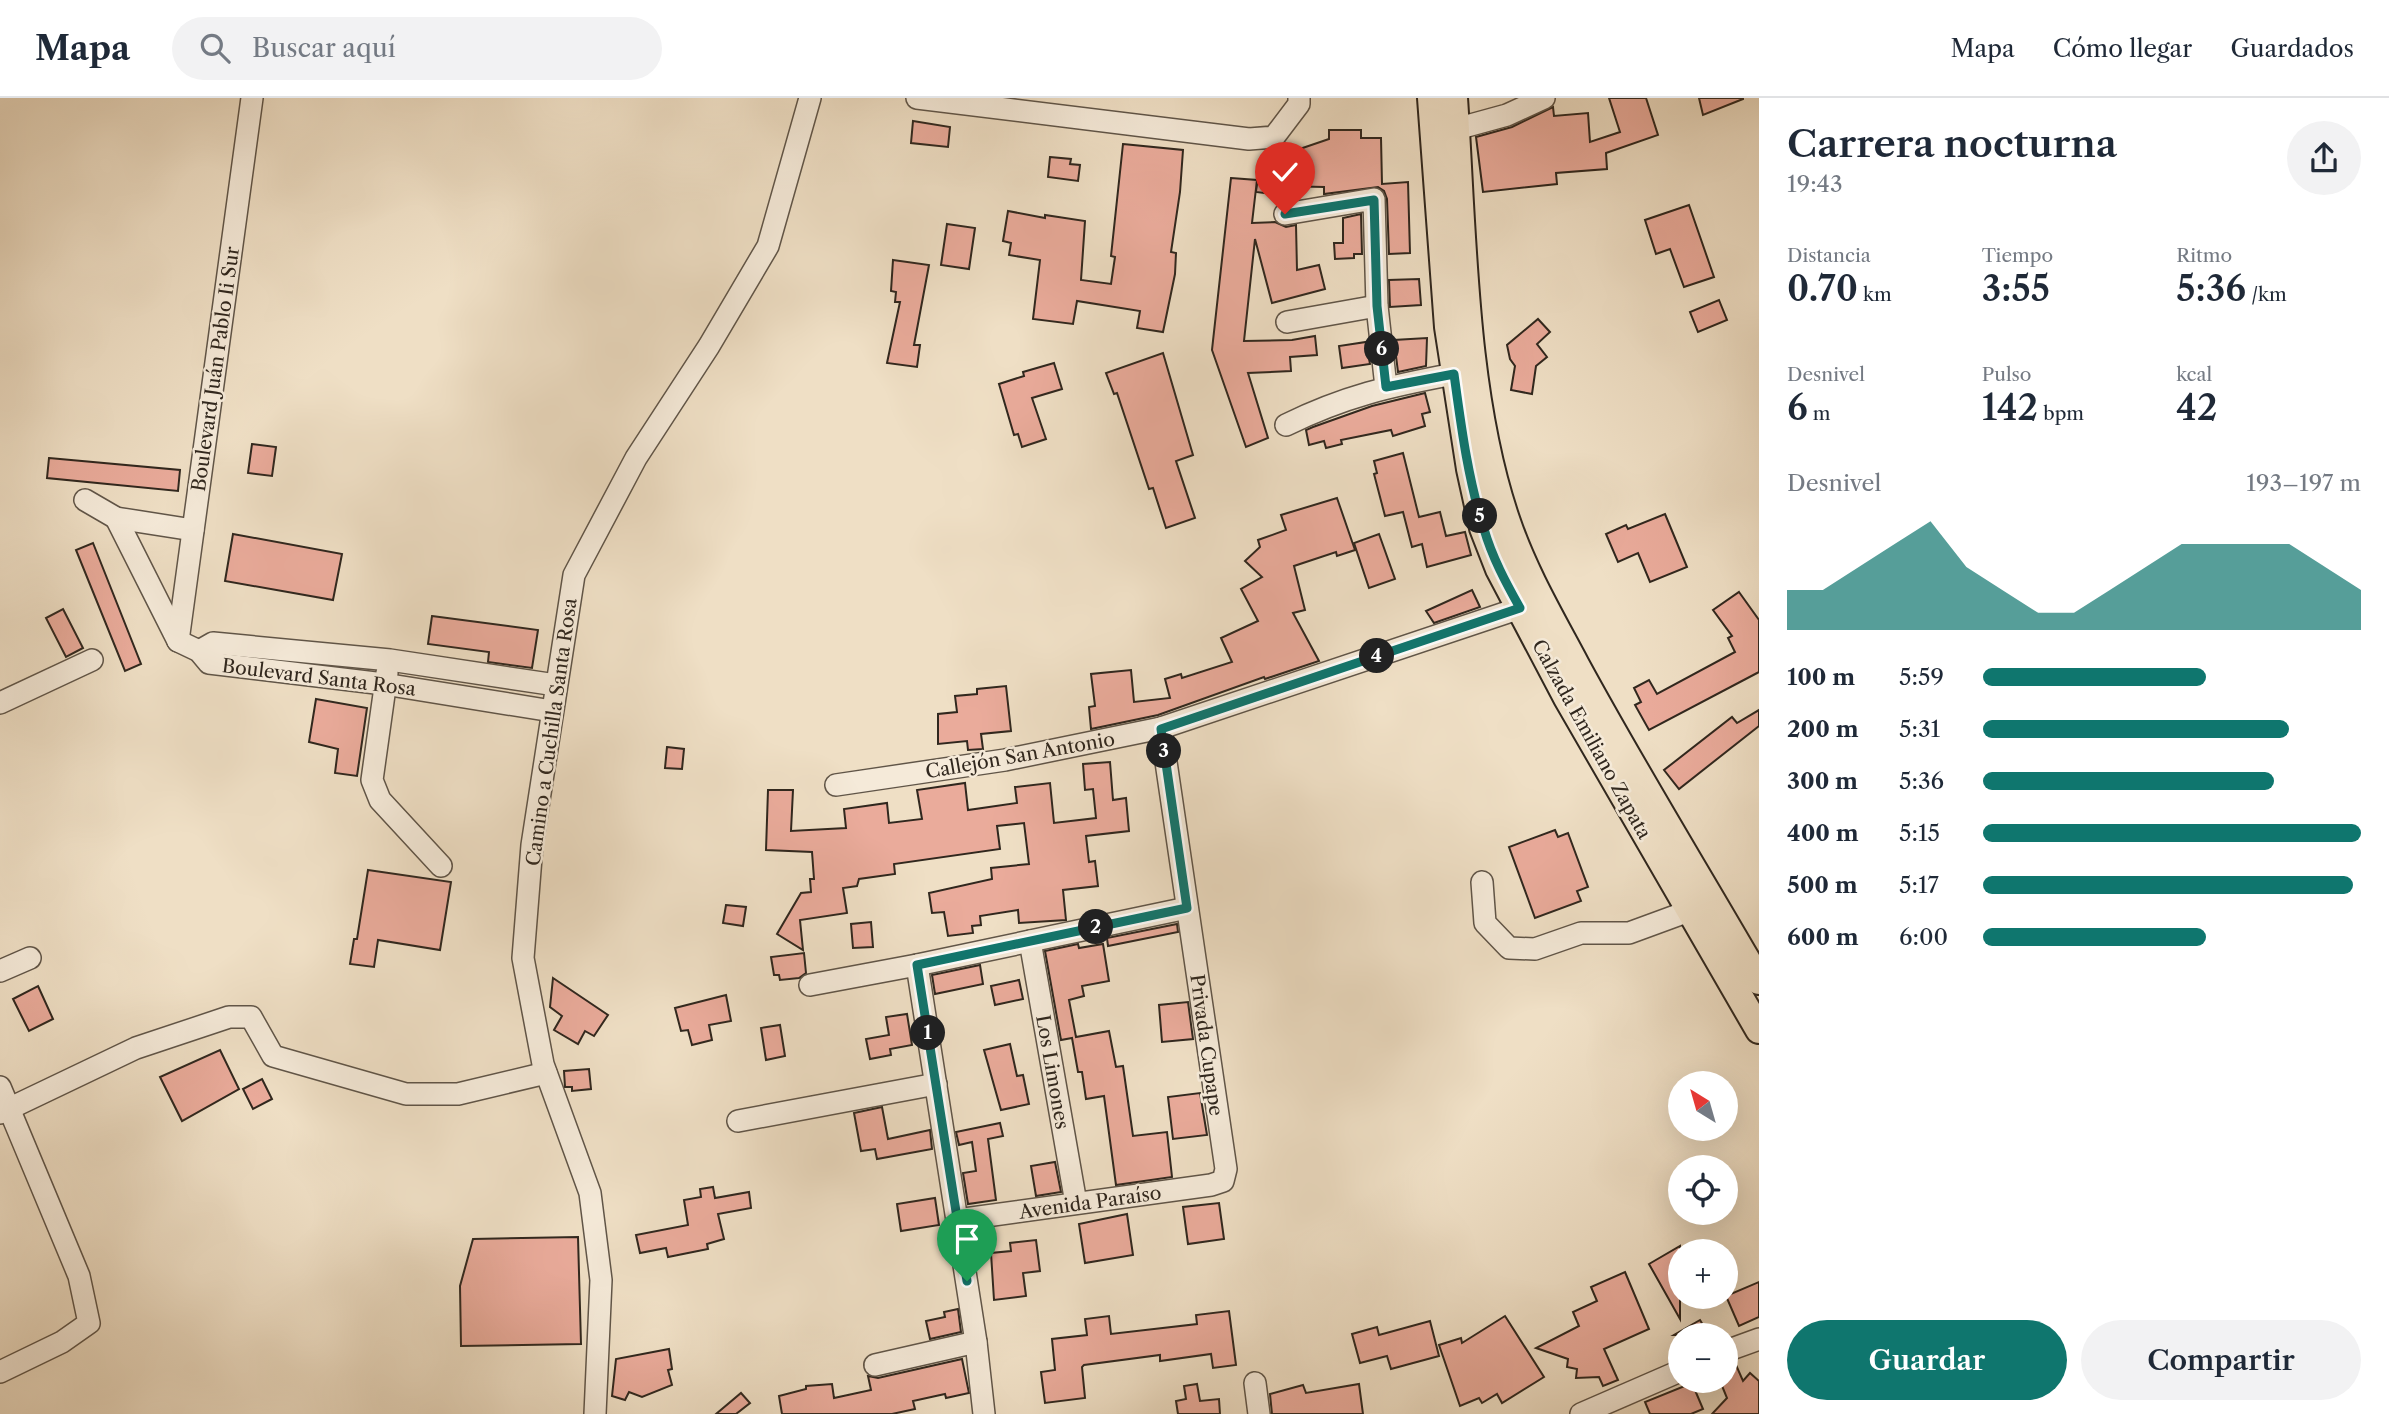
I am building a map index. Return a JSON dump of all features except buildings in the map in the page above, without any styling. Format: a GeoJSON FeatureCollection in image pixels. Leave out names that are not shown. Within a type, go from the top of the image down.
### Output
{"type":"FeatureCollection","features":[{"type":"Feature","properties":{"kind":"main road","name":"Calzada Emiliano Zapata"},"geometry":{"type":"LineString","coordinates":[[1431,98],[1440,233],[1454,374],[1483,528],[1499,569],[1567,698],[1759,1030]]}},
{"type":"Feature","properties":{"kind":"main road","name":"Calzada Emiliano Zapata"},"geometry":{"type":"LineString","coordinates":[[1454,98],[1470,323],[1479,398],[1492,469],[1506,520],[1521,562],[1609,728],[1752,952],[1759,981]]}},
{"type":"Feature","properties":{"kind":"street","name":"Boulevard Juán Pablo Ii Sur"},"geometry":{"type":"LineString","coordinates":[[178,641],[252,98]]}},
{"type":"Feature","properties":{"kind":"street","name":"Camino a Cuchilla Santa Rosa"},"geometry":{"type":"LineString","coordinates":[[595,1414],[601,1280],[590,1193],[547,1073],[523,958],[532,845],[556,685],[574,575],[636,458],[709,346],[768,246],[810,98]]}},
{"type":"Feature","properties":{"kind":"street"},"geometry":{"type":"LineString","coordinates":[[917,98],[1250,139],[1274,137],[1298,104],[1299,98]]}},
{"type":"Feature","properties":{"kind":"street"},"geometry":{"type":"LineString","coordinates":[[1456,129],[1507,115],[1544,98]]}},
{"type":"Feature","properties":{"kind":"street"},"geometry":{"type":"LineString","coordinates":[[1285,214],[1374,200],[1377,306],[1386,387]]}},
{"type":"Feature","properties":{"kind":"street"},"geometry":{"type":"LineString","coordinates":[[1287,322],[1377,306]]}},
{"type":"Feature","properties":{"kind":"street"},"geometry":{"type":"LineString","coordinates":[[1286,425],[1329,404],[1386,387],[1454,374]]}},
{"type":"Feature","properties":{"kind":"street"},"geometry":{"type":"LineString","coordinates":[[85,500],[116,518],[194,530]]}},
{"type":"Feature","properties":{"kind":"street"},"geometry":{"type":"LineString","coordinates":[[116,518],[178,641],[199,652]]}},
{"type":"Feature","properties":{"kind":"street","name":"Callejón San Antonio"},"geometry":{"type":"LineString","coordinates":[[836,785],[1005,760],[1161,729],[1520,608]]}},
{"type":"Feature","properties":{"kind":"street","name":"Boulevard Santa Rosa"},"geometry":{"type":"LineString","coordinates":[[552,710],[384,684],[209,663],[199,652],[212,643],[390,660],[556,685]]}},
{"type":"Feature","properties":{"kind":"street"},"geometry":{"type":"LineString","coordinates":[[0,703],[92,660]]}},
{"type":"Feature","properties":{"kind":"street"},"geometry":{"type":"LineString","coordinates":[[390,660],[384,684],[372,780],[380,800],[441,866]]}},
{"type":"Feature","properties":{"kind":"street","name":"Privada Cupape"},"geometry":{"type":"LineString","coordinates":[[1161,729],[1226,1170],[1223,1181]]}},
{"type":"Feature","properties":{"kind":"street"},"geometry":{"type":"LineString","coordinates":[[1482,881],[1485,923],[1509,948],[1535,949],[1581,933],[1629,933],[1689,911]]}},
{"type":"Feature","properties":{"kind":"street"},"geometry":{"type":"LineString","coordinates":[[810,985],[1187,908]]}},
{"type":"Feature","properties":{"kind":"street","name":"Los Limones"},"geometry":{"type":"LineString","coordinates":[[1030,941],[1076,1203]]}},
{"type":"Feature","properties":{"kind":"street"},"geometry":{"type":"LineString","coordinates":[[0,971],[30,958]]}},
{"type":"Feature","properties":{"kind":"street"},"geometry":{"type":"LineString","coordinates":[[917,965],[976,1342],[984,1414]]}},
{"type":"Feature","properties":{"kind":"street"},"geometry":{"type":"LineString","coordinates":[[5,1110],[136,1048],[229,1017],[251,1017],[273,1056],[406,1094],[458,1094],[547,1073]]}},
{"type":"Feature","properties":{"kind":"street"},"geometry":{"type":"LineString","coordinates":[[738,1121],[936,1084]]}},
{"type":"Feature","properties":{"kind":"street"},"geometry":{"type":"LineString","coordinates":[[0,1087],[5,1110],[79,1276],[89,1323],[62,1342],[0,1372]]}},
{"type":"Feature","properties":{"kind":"street","name":"Avenida Paraíso"},"geometry":{"type":"LineString","coordinates":[[957,1220],[1211,1185],[1223,1181]]}},
{"type":"Feature","properties":{"kind":"street"},"geometry":{"type":"LineString","coordinates":[[1738,1347],[1759,1339]]}},
{"type":"Feature","properties":{"kind":"street"},"geometry":{"type":"LineString","coordinates":[[875,1366],[976,1342]]}},
{"type":"Feature","properties":{"kind":"street"},"geometry":{"type":"LineString","coordinates":[[1581,1414],[1668,1376]]}},
{"type":"Feature","properties":{"kind":"street"},"geometry":{"type":"LineString","coordinates":[[1255,1383],[1259,1414]]}},
{"type":"Feature","properties":{"kind":"route"},"geometry":{"type":"LineString","coordinates":[[967,1281],[917,965],[1187,908],[1161,729],[1520,608],[1499,569],[1483,528],[1454,374],[1386,387],[1377,306],[1374,200],[1285,214]]}}]}
